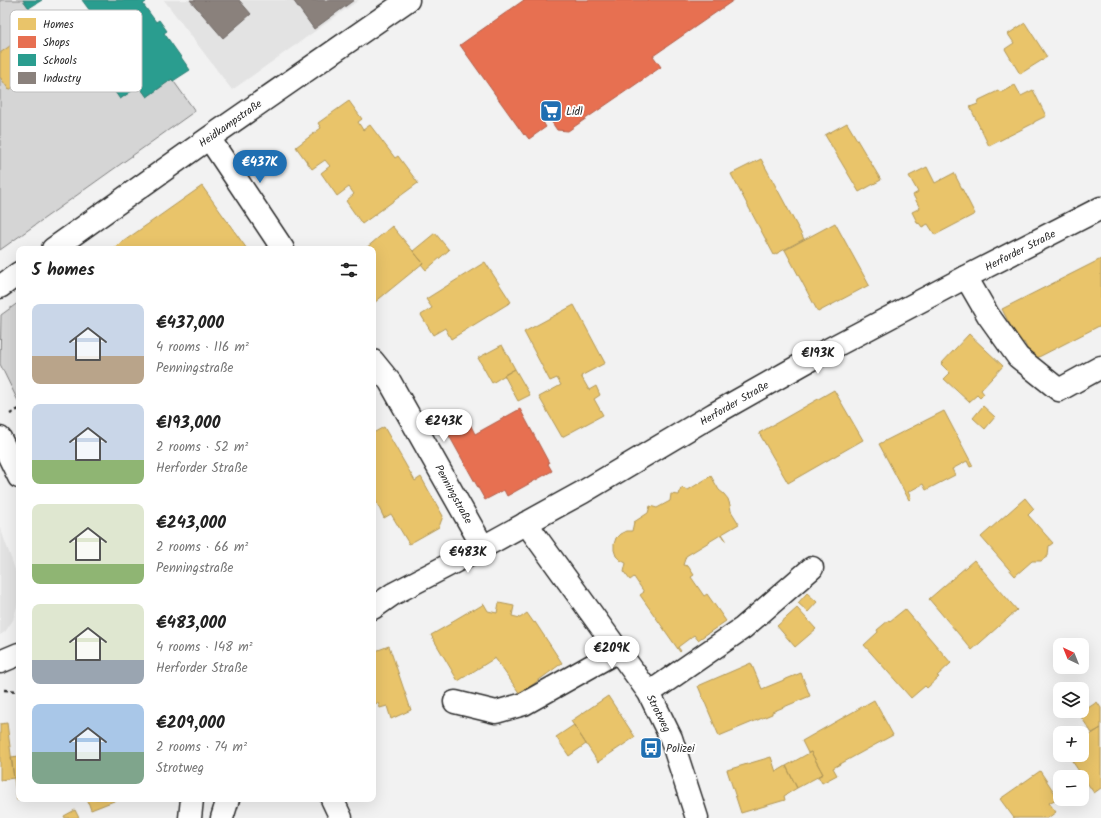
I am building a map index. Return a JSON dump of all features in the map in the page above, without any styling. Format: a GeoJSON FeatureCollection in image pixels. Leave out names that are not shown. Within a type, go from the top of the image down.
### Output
{"type":"FeatureCollection","features":[{"type":"Feature","properties":{"kind":"street","name":"Heidkampstraße"},"geometry":{"type":"LineString","coordinates":[[57,246],[209,138],[408,0]]}},
{"type":"Feature","properties":{"kind":"street"},"geometry":{"type":"LineString","coordinates":[[209,138],[281,246]]}},
{"type":"Feature","properties":{"kind":"street","name":"Herforder Straße"},"geometry":{"type":"LineString","coordinates":[[383,598],[484,547],[583,492],[714,414],[822,353],[1101,208]]}},
{"type":"Feature","properties":{"kind":"street"},"geometry":{"type":"LineString","coordinates":[[0,287],[16,275]]}},
{"type":"Feature","properties":{"kind":"street"},"geometry":{"type":"LineString","coordinates":[[966,277],[988,315],[1018,357],[1059,390],[1101,367]]}},
{"type":"Feature","properties":{"kind":"street","name":"Penningstraße"},"geometry":{"type":"LineString","coordinates":[[376,365],[390,382],[484,547]]}},
{"type":"Feature","properties":{"kind":"street"},"geometry":{"type":"LineString","coordinates":[[0,438],[16,470]]}},
{"type":"Feature","properties":{"kind":"street","name":"Strotweg"},"geometry":{"type":"LineString","coordinates":[[526,523],[649,693],[671,738],[697,818]]}},
{"type":"Feature","properties":{"kind":"street"},"geometry":{"type":"LineString","coordinates":[[649,693],[743,628],[812,568]]}},
{"type":"Feature","properties":{"kind":"street"},"geometry":{"type":"LineString","coordinates":[[455,702],[496,712],[524,704],[618,651]]}},
{"type":"Feature","properties":{"kind":"street"},"geometry":{"type":"LineString","coordinates":[[0,662],[16,655]]}},
{"type":"Feature","properties":{"kind":"street"},"geometry":{"type":"LineString","coordinates":[[190,818],[192,802]]}},
{"type":"Feature","properties":{"kind":"street"},"geometry":{"type":"LineString","coordinates":[[222,818],[227,802]]}},
{"type":"Feature","properties":{"kind":"street"},"geometry":{"type":"LineString","coordinates":[[333,802],[341,818]]}},
{"type":"Feature","properties":{"kind":"path"},"geometry":{"type":"LineString","coordinates":[[0,689],[16,691]]}},
{"type":"Feature","properties":{"kind":"shaded area"},"geometry":{"type":"Polygon","coordinates":[[[0,0],[23,0],[30,10],[10,10],[10,92],[115,92],[120,99],[130,92],[142,92],[142,90],[147,97],[172,79],[195,111],[0,250],[0,0]]]}},
{"type":"Feature","properties":{"kind":"shaded area"},"geometry":{"type":"Polygon","coordinates":[[[164,0],[359,0],[232,90],[164,0]]]}},
{"type":"Feature","properties":{"kind":"shaded area"},"geometry":{"type":"Polygon","coordinates":[[[16,304],[16,397],[0,364],[1,315],[16,304]]]}},
{"type":"Feature","properties":{"kind":"shaded area"},"geometry":{"type":"Polygon","coordinates":[[[0,527],[16,572],[16,610],[13,620],[5,632],[0,635],[0,527]]]}},
{"type":"Feature","properties":{"kind":"building: Homes"},"geometry":{"type":"Polygon","coordinates":[[[1025,23],[1047,57],[1020,74],[1005,49],[1014,43],[1008,34],[1025,23]]]}},
{"type":"Feature","properties":{"kind":"building: Homes"},"geometry":{"type":"Polygon","coordinates":[[[10,46],[9,90],[0,77],[0,53],[10,46]]]}},
{"type":"Feature","properties":{"kind":"building: Homes"},"geometry":{"type":"Polygon","coordinates":[[[1015,85],[1021,96],[1033,90],[1046,116],[989,146],[970,107],[978,104],[979,100],[998,91],[1002,92],[1015,85]]]}},
{"type":"Feature","properties":{"kind":"building: Homes"},"geometry":{"type":"Polygon","coordinates":[[[349,101],[362,119],[358,122],[363,130],[370,125],[395,158],[398,156],[418,183],[362,224],[346,201],[354,194],[349,187],[337,196],[321,173],[330,166],[325,160],[312,169],[296,147],[321,128],[318,123],[349,101]]]}},
{"type":"Feature","properties":{"kind":"building: Homes"},"geometry":{"type":"Polygon","coordinates":[[[847,123],[881,180],[859,192],[825,135],[847,123]]]}},
{"type":"Feature","properties":{"kind":"building: Homes"},"geometry":{"type":"Polygon","coordinates":[[[761,159],[804,239],[774,255],[731,174],[761,159]]]}},
{"type":"Feature","properties":{"kind":"building: Homes"},"geometry":{"type":"Polygon","coordinates":[[[927,167],[935,183],[954,173],[975,214],[935,235],[928,224],[922,227],[919,223],[918,224],[912,212],[920,208],[913,195],[918,192],[909,176],[927,167]]]}},
{"type":"Feature","properties":{"kind":"building: Homes"},"geometry":{"type":"Polygon","coordinates":[[[202,186],[245,246],[117,246],[202,186]]]}},
{"type":"Feature","properties":{"kind":"building: Homes"},"geometry":{"type":"Polygon","coordinates":[[[835,223],[869,285],[818,312],[785,250],[835,223]]]}},
{"type":"Feature","properties":{"kind":"building: Homes"},"geometry":{"type":"Polygon","coordinates":[[[392,226],[423,263],[376,301],[376,246],[369,246],[392,226]]]}},
{"type":"Feature","properties":{"kind":"building: Homes"},"geometry":{"type":"Polygon","coordinates":[[[435,233],[449,250],[426,270],[421,264],[423,263],[413,251],[435,233]]]}},
{"type":"Feature","properties":{"kind":"building: Homes"},"geometry":{"type":"Polygon","coordinates":[[[1101,259],[1101,325],[1033,360],[1024,342],[1020,345],[1002,309],[1101,259]]]}},
{"type":"Feature","properties":{"kind":"building: Homes"},"geometry":{"type":"Polygon","coordinates":[[[485,262],[511,302],[451,339],[445,328],[433,335],[421,315],[432,308],[426,299],[485,262]]]}},
{"type":"Feature","properties":{"kind":"building: Homes"},"geometry":{"type":"Polygon","coordinates":[[[574,305],[605,363],[581,376],[589,390],[596,386],[600,395],[594,399],[603,415],[562,437],[539,397],[561,385],[557,378],[550,381],[524,332],[574,305]]]}},
{"type":"Feature","properties":{"kind":"building: Homes"},"geometry":{"type":"Polygon","coordinates":[[[969,334],[1003,366],[981,390],[984,394],[980,398],[977,395],[969,402],[944,379],[950,373],[941,364],[969,334]]]}},
{"type":"Feature","properties":{"kind":"building: Homes"},"geometry":{"type":"Polygon","coordinates":[[[502,345],[515,369],[492,383],[478,358],[502,345]]]}},
{"type":"Feature","properties":{"kind":"building: Homes"},"geometry":{"type":"Polygon","coordinates":[[[515,369],[530,395],[518,401],[504,375],[515,369]]]}},
{"type":"Feature","properties":{"kind":"building: Homes"},"geometry":{"type":"Polygon","coordinates":[[[834,390],[863,440],[788,483],[759,433],[834,390]]]}},
{"type":"Feature","properties":{"kind":"building: Homes"},"geometry":{"type":"Polygon","coordinates":[[[983,406],[995,417],[985,429],[973,418],[983,406]]]}},
{"type":"Feature","properties":{"kind":"building: Homes"},"geometry":{"type":"Polygon","coordinates":[[[944,411],[973,466],[970,467],[967,461],[952,469],[955,475],[926,490],[923,484],[908,492],[911,498],[909,500],[879,444],[944,411]]]}},
{"type":"Feature","properties":{"kind":"building: Homes"},"geometry":{"type":"Polygon","coordinates":[[[384,427],[415,481],[421,477],[443,516],[439,527],[409,544],[391,514],[384,518],[376,501],[376,431],[384,427]]]}},
{"type":"Feature","properties":{"kind":"building: Homes"},"geometry":{"type":"Polygon","coordinates":[[[711,476],[719,490],[728,499],[731,511],[739,524],[686,556],[683,565],[688,566],[694,575],[691,577],[704,596],[707,594],[726,621],[698,640],[694,635],[678,647],[681,651],[680,652],[640,595],[644,592],[634,577],[630,580],[624,572],[626,563],[616,556],[614,544],[616,538],[620,534],[626,531],[632,531],[634,522],[648,513],[650,506],[657,508],[670,501],[671,494],[679,495],[681,488],[688,490],[711,476]]]}},
{"type":"Feature","properties":{"kind":"building: Homes"},"geometry":{"type":"Polygon","coordinates":[[[1025,498],[1034,509],[1028,515],[1053,543],[1049,546],[1048,556],[1041,561],[1032,561],[1015,576],[981,537],[1025,498]]]}},
{"type":"Feature","properties":{"kind":"building: Homes"},"geometry":{"type":"Polygon","coordinates":[[[974,560],[1017,610],[972,650],[929,599],[974,560]]]}},
{"type":"Feature","properties":{"kind":"building: Homes"},"geometry":{"type":"Polygon","coordinates":[[[807,593],[817,602],[808,612],[798,603],[807,593]]]}},
{"type":"Feature","properties":{"kind":"building: Homes"},"geometry":{"type":"Polygon","coordinates":[[[499,603],[514,606],[512,616],[520,618],[527,613],[534,623],[535,622],[562,663],[520,694],[495,658],[458,681],[431,635],[473,609],[474,610],[484,604],[488,611],[497,613],[499,603]]]}},
{"type":"Feature","properties":{"kind":"building: Homes"},"geometry":{"type":"Polygon","coordinates":[[[797,608],[816,629],[795,647],[777,626],[797,608]]]}},
{"type":"Feature","properties":{"kind":"building: Homes"},"geometry":{"type":"Polygon","coordinates":[[[905,609],[951,663],[927,688],[925,686],[911,698],[864,645],[878,632],[877,630],[905,609]]]}},
{"type":"Feature","properties":{"kind":"building: Homes"},"geometry":{"type":"Polygon","coordinates":[[[389,646],[411,710],[391,719],[387,706],[380,708],[378,703],[376,703],[376,651],[389,646]]]}},
{"type":"Feature","properties":{"kind":"building: Homes"},"geometry":{"type":"Polygon","coordinates":[[[751,663],[762,689],[801,673],[810,696],[719,736],[698,686],[751,663]]]}},
{"type":"Feature","properties":{"kind":"building: Homes"},"geometry":{"type":"Polygon","coordinates":[[[608,696],[635,737],[598,762],[571,721],[608,696]]]}},
{"type":"Feature","properties":{"kind":"building: Homes"},"geometry":{"type":"Polygon","coordinates":[[[874,700],[893,735],[833,768],[837,775],[822,783],[818,776],[823,774],[811,752],[808,753],[802,741],[874,700]]]}},
{"type":"Feature","properties":{"kind":"building: Homes"},"geometry":{"type":"Polygon","coordinates":[[[1097,702],[1101,708],[1101,728],[1092,733],[1089,726],[1087,726],[1082,718],[1089,718],[1089,707],[1097,702]]]}},
{"type":"Feature","properties":{"kind":"building: Homes"},"geometry":{"type":"Polygon","coordinates":[[[7,723],[14,778],[0,780],[0,724],[7,723]]]}},
{"type":"Feature","properties":{"kind":"building: Homes"},"geometry":{"type":"Polygon","coordinates":[[[574,725],[586,744],[569,756],[556,737],[574,725]]]}},
{"type":"Feature","properties":{"kind":"building: Homes"},"geometry":{"type":"Polygon","coordinates":[[[1101,728],[1101,788],[1094,793],[1089,786],[1089,770],[1078,770],[1073,762],[1089,762],[1089,736],[1101,728]]]}},
{"type":"Feature","properties":{"kind":"building: Homes"},"geometry":{"type":"Polygon","coordinates":[[[811,752],[823,774],[797,788],[786,766],[811,752]]]}},
{"type":"Feature","properties":{"kind":"building: Homes"},"geometry":{"type":"Polygon","coordinates":[[[16,756],[16,793],[11,757],[16,756]]]}},
{"type":"Feature","properties":{"kind":"building: Homes"},"geometry":{"type":"Polygon","coordinates":[[[771,757],[776,772],[786,766],[797,788],[784,796],[785,800],[741,813],[727,770],[771,757]]]}},
{"type":"Feature","properties":{"kind":"building: Homes"},"geometry":{"type":"Polygon","coordinates":[[[1040,771],[1053,790],[1053,801],[1049,803],[1056,812],[1048,818],[1014,818],[1000,799],[1040,771]]]}},
{"type":"Feature","properties":{"kind":"building: Homes"},"geometry":{"type":"Polygon","coordinates":[[[88,802],[111,802],[91,810],[88,802]]]}},
{"type":"Feature","properties":{"kind":"building: Homes"},"geometry":{"type":"Polygon","coordinates":[[[75,810],[79,818],[65,818],[64,816],[75,810]]]}},
{"type":"Feature","properties":{"kind":"building: Shops"},"geometry":{"type":"Polygon","coordinates":[[[524,0],[734,0],[653,56],[661,67],[568,131],[557,130],[549,118],[543,122],[546,127],[529,139],[525,134],[524,135],[460,45],[524,0]]]}},
{"type":"Feature","properties":{"kind":"building: Shops"},"geometry":{"type":"Polygon","coordinates":[[[520,409],[552,471],[507,496],[504,490],[485,500],[447,432],[468,420],[475,434],[520,409]]]}},
{"type":"Feature","properties":{"kind":"building: Schools"},"geometry":{"type":"Polygon","coordinates":[[[23,0],[42,0],[29,8],[23,0]]]}},
{"type":"Feature","properties":{"kind":"building: Schools"},"geometry":{"type":"Polygon","coordinates":[[[82,0],[144,0],[146,2],[143,4],[156,22],[159,20],[167,31],[164,33],[190,70],[173,81],[172,79],[147,97],[142,90],[142,10],[89,10],[82,0]]]}},
{"type":"Feature","properties":{"kind":"building: Schools"},"geometry":{"type":"Polygon","coordinates":[[[115,92],[130,92],[120,99],[115,92]]]}},
{"type":"Feature","properties":{"kind":"building: Industry"},"geometry":{"type":"Polygon","coordinates":[[[190,0],[239,0],[251,14],[223,38],[190,0]]]}},
{"type":"Feature","properties":{"kind":"building: Industry"},"geometry":{"type":"Polygon","coordinates":[[[293,0],[354,0],[314,29],[293,0]]]}},
{"type":"Feature","properties":{"kind":"place","name":"Lidl"},"geometry":{"type":"Point","coordinates":[551,111]}},
{"type":"Feature","properties":{"kind":"place","name":"Polizei"},"geometry":{"type":"Point","coordinates":[651,748]}}]}
